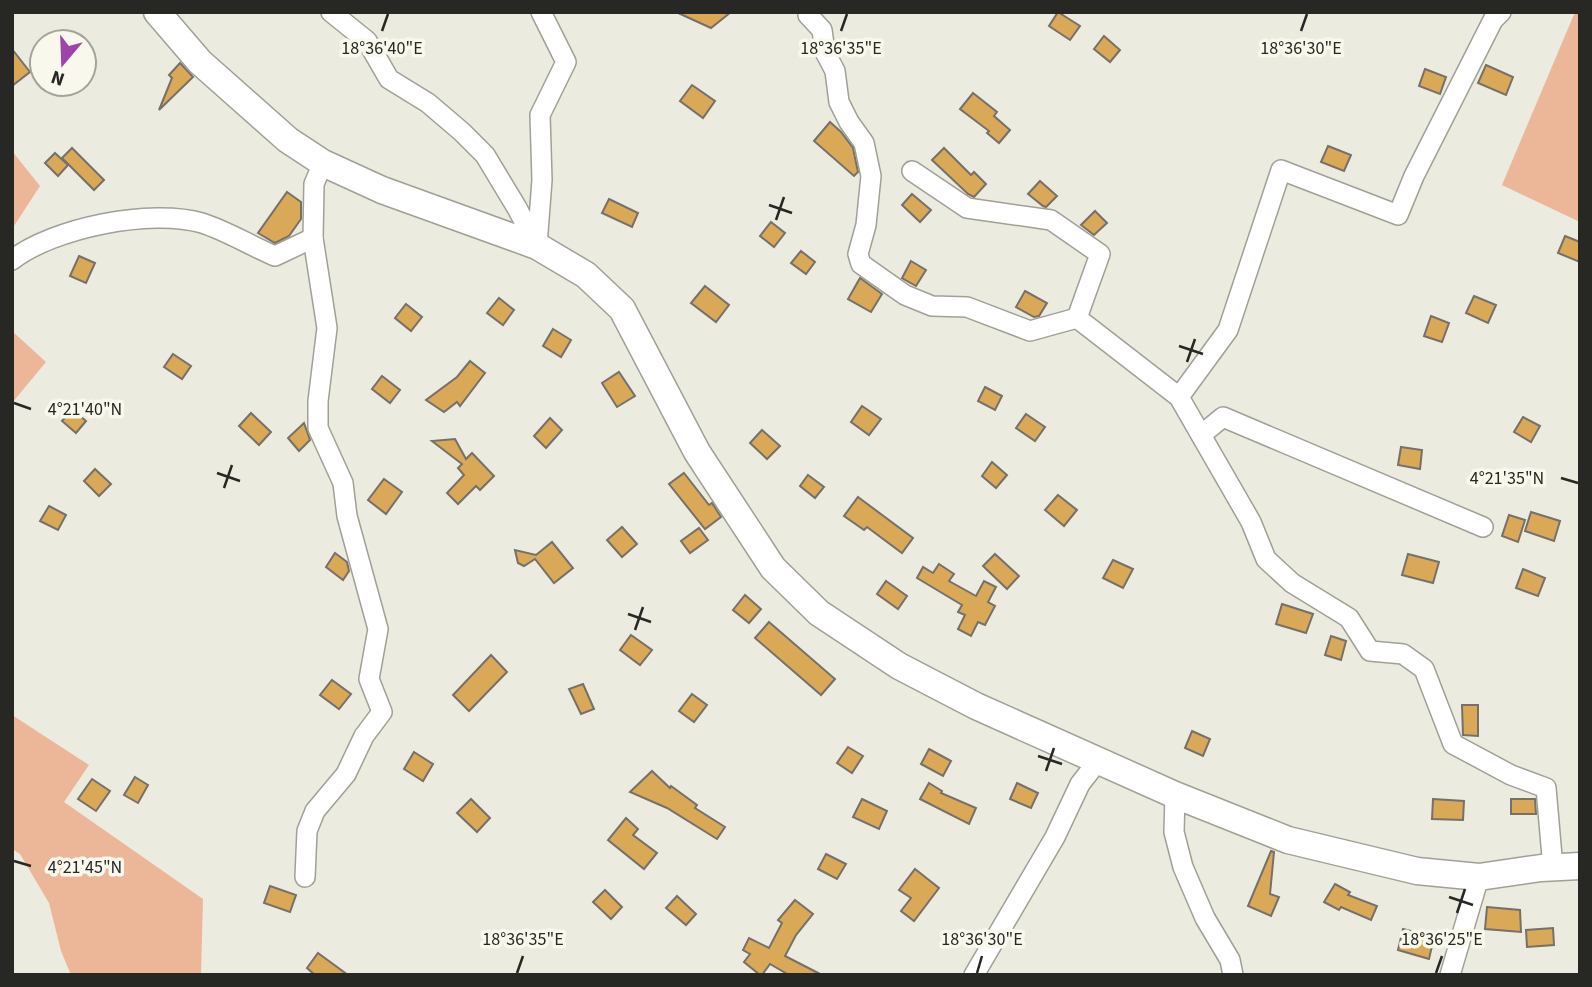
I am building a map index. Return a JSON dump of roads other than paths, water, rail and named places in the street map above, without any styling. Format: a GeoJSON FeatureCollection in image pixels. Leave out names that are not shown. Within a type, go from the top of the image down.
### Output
{"type":"FeatureCollection","features":[{"type":"Feature","properties":{"kind":"main road"},"geometry":{"type":"LineString","coordinates":[[157,12],[200,62],[288,140],[323,163],[382,190],[537,246],[586,275],[622,309],[697,452],[773,568],[819,613],[899,666],[976,706],[1098,761],[1288,840],[1417,871],[1479,877],[1580,866]]}},
{"type":"Feature","properties":{"kind":"street"},"geometry":{"type":"LineString","coordinates":[[331,12],[367,41],[389,79],[428,103],[485,155],[537,246]]}},
{"type":"Feature","properties":{"kind":"street"},"geometry":{"type":"LineString","coordinates":[[537,246],[542,180],[540,116],[566,62],[541,12]]}},
{"type":"Feature","properties":{"kind":"street"},"geometry":{"type":"LineString","coordinates":[[810,12],[808,15],[822,30],[825,52],[835,71],[839,102],[864,143],[872,176],[866,225],[858,254],[861,264],[914,299],[932,306],[967,307],[1030,331],[1077,318]]}},
{"type":"Feature","properties":{"kind":"street"},"geometry":{"type":"LineString","coordinates":[[1179,397],[1228,330],[1281,170],[1398,215],[1414,176],[1493,19],[1501,12]]}},
{"type":"Feature","properties":{"kind":"street"},"geometry":{"type":"LineString","coordinates":[[304,877],[307,831],[315,811],[346,774],[364,736],[382,712],[369,680],[378,629],[347,516],[344,483],[318,428],[318,401],[327,328],[313,238],[314,184],[323,163]]}},
{"type":"Feature","properties":{"kind":"street"},"geometry":{"type":"LineString","coordinates":[[912,171],[967,208],[1051,220],[1100,254],[1077,318]]}},
{"type":"Feature","properties":{"kind":"street"},"geometry":{"type":"LineString","coordinates":[[12,260],[27,248],[97,225],[162,216],[202,223],[275,256],[313,238]]}},
{"type":"Feature","properties":{"kind":"street"},"geometry":{"type":"LineString","coordinates":[[1077,318],[1179,397],[1251,522],[1266,559],[1292,583],[1349,618],[1370,651],[1403,654],[1424,669],[1453,744],[1511,775],[1546,788],[1553,867]]}},
{"type":"Feature","properties":{"kind":"street"},"geometry":{"type":"LineString","coordinates":[[1201,435],[1223,417],[1483,527]]}},
{"type":"Feature","properties":{"kind":"street"},"geometry":{"type":"LineString","coordinates":[[974,975],[1055,837],[1080,784],[1098,761]]}},
{"type":"Feature","properties":{"kind":"street"},"geometry":{"type":"LineString","coordinates":[[1175,795],[1174,832],[1183,867],[1205,918],[1230,960],[1233,975]]}},
{"type":"Feature","properties":{"kind":"street"},"geometry":{"type":"LineString","coordinates":[[1450,975],[1479,877]]}}]}
